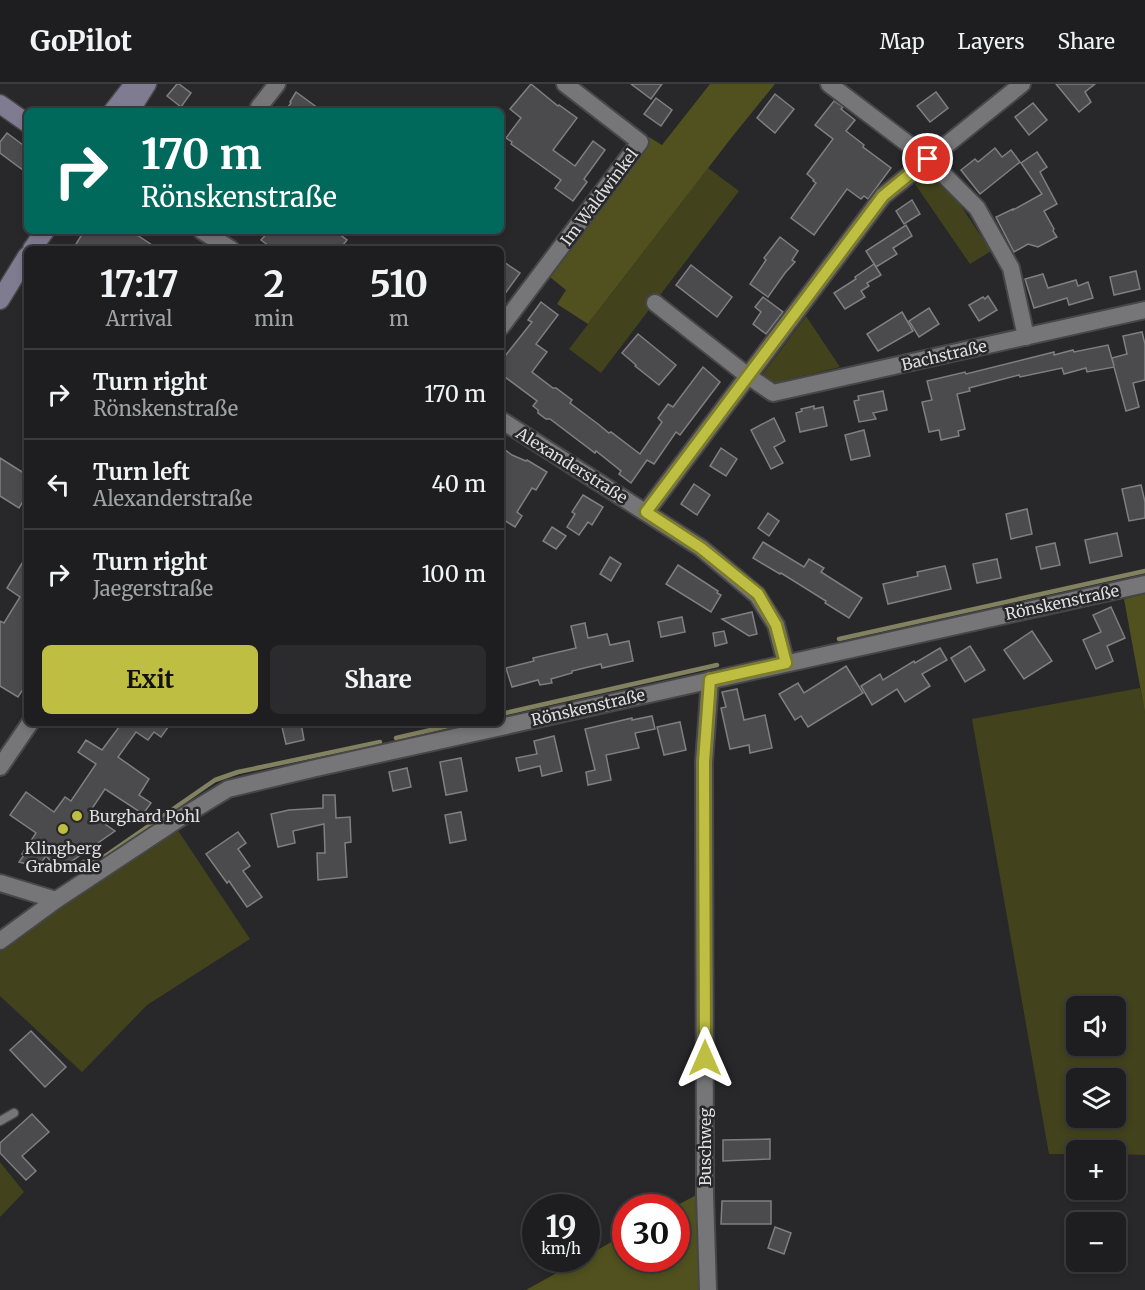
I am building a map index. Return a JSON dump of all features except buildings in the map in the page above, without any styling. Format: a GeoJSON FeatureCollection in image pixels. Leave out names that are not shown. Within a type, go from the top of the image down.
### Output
{"type":"FeatureCollection","features":[{"type":"Feature","properties":{"kind":"street"},"geometry":{"type":"LineString","coordinates":[[115,108],[134,84]]}},
{"type":"Feature","properties":{"kind":"street"},"geometry":{"type":"LineString","coordinates":[[132,108],[147,84]]}},
{"type":"Feature","properties":{"kind":"street"},"geometry":{"type":"LineString","coordinates":[[259,107],[277,84]]}},
{"type":"Feature","properties":{"kind":"street","name":"Im Waldwinkel"},"geometry":{"type":"LineString","coordinates":[[504,323],[640,142],[565,84]]}},
{"type":"Feature","properties":{"kind":"street"},"geometry":{"type":"LineString","coordinates":[[830,84],[928,159],[977,208],[1011,268],[1026,337]]}},
{"type":"Feature","properties":{"kind":"street"},"geometry":{"type":"LineString","coordinates":[[646,512],[883,196],[1022,84]]}},
{"type":"Feature","properties":{"kind":"street"},"geometry":{"type":"LineString","coordinates":[[0,104],[24,121]]}},
{"type":"Feature","properties":{"kind":"street"},"geometry":{"type":"LineString","coordinates":[[207,234],[226,246]]}},
{"type":"Feature","properties":{"kind":"street"},"geometry":{"type":"LineString","coordinates":[[0,300],[24,261]]}},
{"type":"Feature","properties":{"kind":"street","name":"Bachstraße"},"geometry":{"type":"LineString","coordinates":[[655,303],[773,393],[1145,310]]}},
{"type":"Feature","properties":{"kind":"street","name":"Alexanderstraße"},"geometry":{"type":"LineString","coordinates":[[504,422],[701,548],[758,594],[776,625],[786,663]]}},
{"type":"Feature","properties":{"kind":"street","name":"Rönskenstraße"},"geometry":{"type":"LineString","coordinates":[[0,941],[56,900],[228,789],[1145,584]]}},
{"type":"Feature","properties":{"kind":"street","name":"Buschweg"},"geometry":{"type":"LineString","coordinates":[[708,1290],[705,1194],[704,762],[710,680]]}},
{"type":"Feature","properties":{"kind":"street"},"geometry":{"type":"LineString","coordinates":[[0,767],[28,726]]}},
{"type":"Feature","properties":{"kind":"street"},"geometry":{"type":"LineString","coordinates":[[0,883],[56,900]]}},
{"type":"Feature","properties":{"kind":"lane"},"geometry":{"type":"LineString","coordinates":[[0,1121],[14,1113]]}},
{"type":"Feature","properties":{"kind":"shaded area"},"geometry":{"type":"Polygon","coordinates":[[[710,84],[775,84],[588,324],[557,304],[566,290],[545,273],[649,137],[662,145],[710,84]]]}},
{"type":"Feature","properties":{"kind":"shaded area"},"geometry":{"type":"Polygon","coordinates":[[[708,168],[739,191],[601,373],[569,349],[708,168]]]}},
{"type":"Feature","properties":{"kind":"shaded area"},"geometry":{"type":"Polygon","coordinates":[[[928,173],[938,176],[991,251],[970,264],[915,184],[928,173]]]}},
{"type":"Feature","properties":{"kind":"shaded area"},"geometry":{"type":"Polygon","coordinates":[[[806,316],[840,367],[774,383],[762,375],[806,316]]]}},
{"type":"Feature","properties":{"kind":"shaded area"},"geometry":{"type":"Polygon","coordinates":[[[1145,594],[1145,713],[1124,599],[1145,594]]]}},
{"type":"Feature","properties":{"kind":"shaded area"},"geometry":{"type":"Polygon","coordinates":[[[1140,688],[1145,713],[1145,1155],[1126,1154],[1126,1140],[1066,1140],[1066,1154],[1049,1154],[972,719],[1140,688]]]}},
{"type":"Feature","properties":{"kind":"shaded area"},"geometry":{"type":"Polygon","coordinates":[[[177,829],[250,939],[147,1005],[82,1072],[0,996],[0,951],[62,905],[177,829]]]}},
{"type":"Feature","properties":{"kind":"shaded area"},"geometry":{"type":"Polygon","coordinates":[[[0,1162],[24,1192],[0,1217],[0,1162]]]}},
{"type":"Feature","properties":{"kind":"shaded area"},"geometry":{"type":"Polygon","coordinates":[[[700,1193],[703,1290],[526,1290],[559,1272],[600,1272],[600,1248],[612,1242],[612,1272],[690,1272],[690,1198],[700,1193]]]}},
{"type":"Feature","properties":{"kind":"waterway"},"geometry":{"type":"LineString","coordinates":[[839,639],[1145,571]]}},
{"type":"Feature","properties":{"kind":"waterway"},"geometry":{"type":"LineString","coordinates":[[504,713],[717,665]]}},
{"type":"Feature","properties":{"kind":"waterway"},"geometry":{"type":"LineString","coordinates":[[396,738],[448,726]]}},
{"type":"Feature","properties":{"kind":"waterway"},"geometry":{"type":"LineString","coordinates":[[83,862],[98,861],[215,780],[238,772],[380,742]]}},
{"type":"Feature","properties":{"kind":"place","name":"Burghard Pohl"},"geometry":{"type":"Point","coordinates":[77,816]}},
{"type":"Feature","properties":{"kind":"place","name":"Klingberg Grabmale"},"geometry":{"type":"Point","coordinates":[63,829]}},
{"type":"Feature","properties":{"kind":"route"},"geometry":{"type":"LineString","coordinates":[[705,1058],[704,762],[710,680],[786,663],[776,625],[758,594],[701,548],[646,512],[883,196],[928,159]]}}]}
